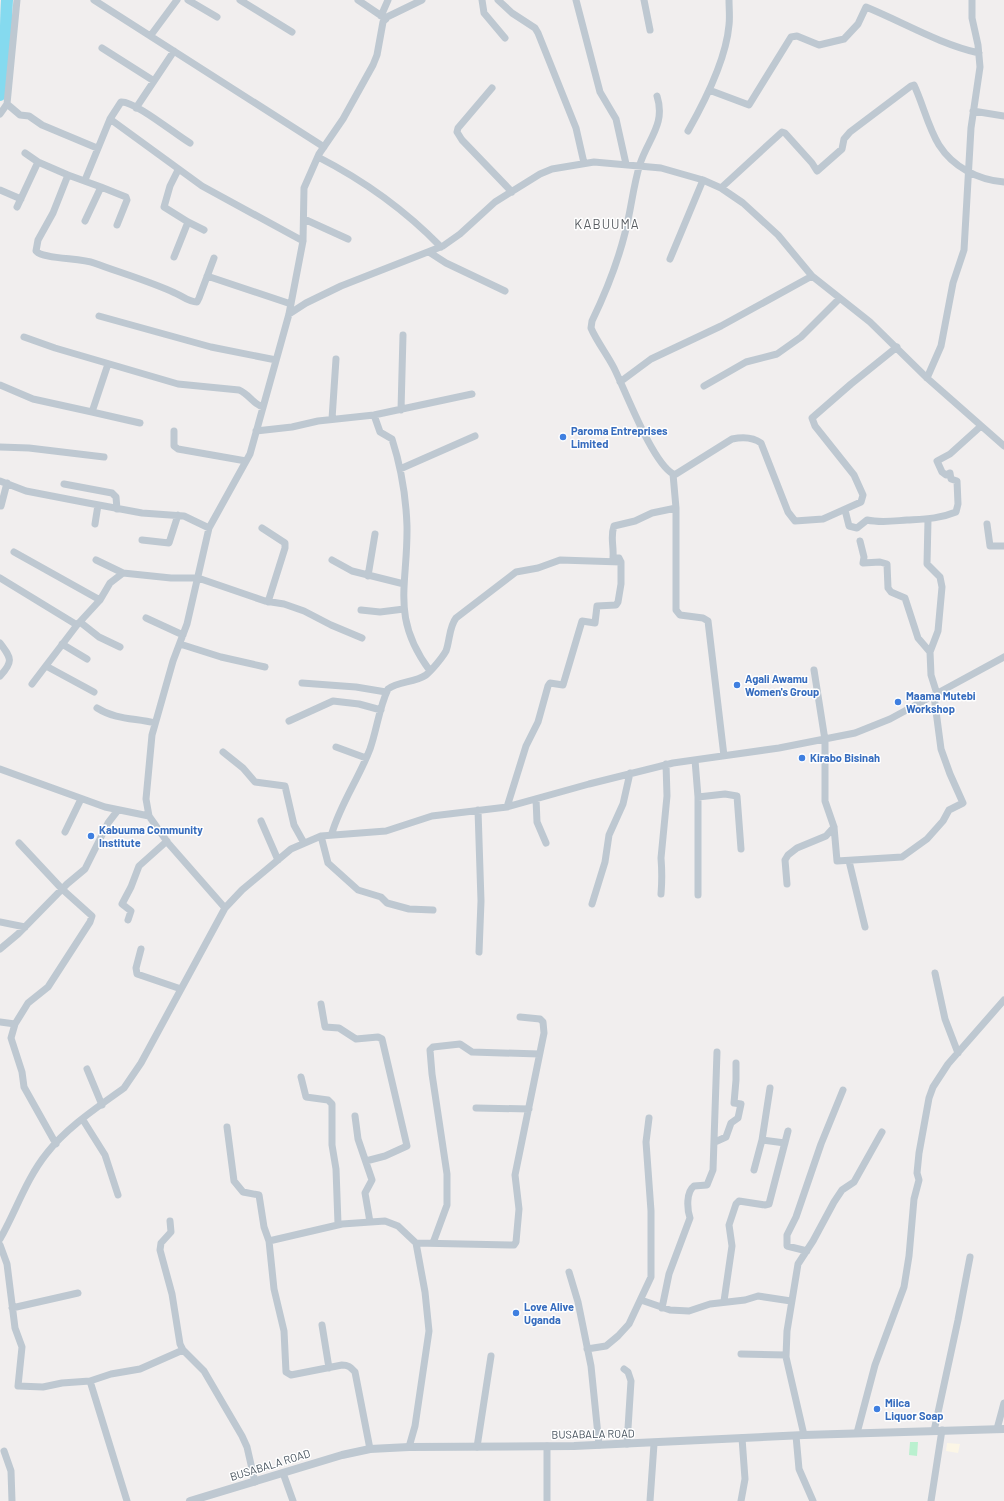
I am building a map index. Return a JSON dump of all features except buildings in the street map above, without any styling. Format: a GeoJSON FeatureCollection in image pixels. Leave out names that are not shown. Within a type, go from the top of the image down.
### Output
{"type":"FeatureCollection","features":[{"type":"Feature","properties":{"kind":"street"},"geometry":{"type":"LineString","coordinates":[[0,114],[7,104],[17,0]]}},
{"type":"Feature","properties":{"kind":"street"},"geometry":{"type":"LineString","coordinates":[[94,0],[324,147]]}},
{"type":"Feature","properties":{"kind":"street"},"geometry":{"type":"LineString","coordinates":[[151,36],[177,0]]}},
{"type":"Feature","properties":{"kind":"street"},"geometry":{"type":"LineString","coordinates":[[188,0],[217,17]]}},
{"type":"Feature","properties":{"kind":"street"},"geometry":{"type":"LineString","coordinates":[[240,0],[292,32]]}},
{"type":"Feature","properties":{"kind":"street"},"geometry":{"type":"LineString","coordinates":[[358,0],[383,17]]}},
{"type":"Feature","properties":{"kind":"street"},"geometry":{"type":"LineString","coordinates":[[225,908],[167,841],[149,816],[146,791],[151,741],[166,682],[188,624],[209,528],[246,461],[289,314],[303,241],[304,188],[318,157],[343,119],[373,65],[377,55],[383,17],[388,0]]}},
{"type":"Feature","properties":{"kind":"street"},"geometry":{"type":"LineString","coordinates":[[383,17],[422,0]]}},
{"type":"Feature","properties":{"kind":"street"},"geometry":{"type":"LineString","coordinates":[[482,0],[484,13],[505,38]]}},
{"type":"Feature","properties":{"kind":"street"},"geometry":{"type":"LineString","coordinates":[[498,0],[512,13],[535,28],[538,33],[576,128],[584,163]]}},
{"type":"Feature","properties":{"kind":"street"},"geometry":{"type":"LineString","coordinates":[[576,0],[600,92],[616,119],[626,164]]}},
{"type":"Feature","properties":{"kind":"street"},"geometry":{"type":"LineString","coordinates":[[644,0],[650,30]]}},
{"type":"Feature","properties":{"kind":"street"},"geometry":{"type":"LineString","coordinates":[[688,132],[709,90],[727,40],[729,25],[729,0]]}},
{"type":"Feature","properties":{"kind":"street"},"geometry":{"type":"LineString","coordinates":[[927,378],[941,346],[953,283],[963,255],[970,174],[973,111],[978,79],[979,53],[972,18],[972,0]]}},
{"type":"Feature","properties":{"kind":"street"},"geometry":{"type":"LineString","coordinates":[[709,90],[749,105],[791,37],[797,36],[818,45],[844,39],[858,24],[866,7],[884,14],[946,44],[979,53]]}},
{"type":"Feature","properties":{"kind":"street"},"geometry":{"type":"LineString","coordinates":[[102,48],[154,80]]}},
{"type":"Feature","properties":{"kind":"street"},"geometry":{"type":"LineString","coordinates":[[136,108],[174,50]]}},
{"type":"Feature","properties":{"kind":"street"},"geometry":{"type":"LineString","coordinates":[[721,188],[782,132],[785,133],[804,153],[817,171],[842,149],[844,140],[850,132],[914,85],[940,145],[958,165],[970,174],[1004,182]]}},
{"type":"Feature","properties":{"kind":"street"},"geometry":{"type":"LineString","coordinates":[[492,88],[458,128],[457,132],[462,140],[512,192]]}},
{"type":"Feature","properties":{"kind":"street"},"geometry":{"type":"LineString","coordinates":[[657,96],[660,105],[658,123],[640,165],[626,232],[614,272],[591,325],[593,332],[614,367],[650,442],[663,464],[673,474],[676,508],[676,610],[680,615],[703,618],[708,621],[724,756]]}},
{"type":"Feature","properties":{"kind":"street"},"geometry":{"type":"LineString","coordinates":[[85,180],[110,119],[121,102],[126,102],[190,143]]}},
{"type":"Feature","properties":{"kind":"street"},"geometry":{"type":"LineString","coordinates":[[7,104],[20,115],[29,116],[48,128],[97,148]]}},
{"type":"Feature","properties":{"kind":"street"},"geometry":{"type":"LineString","coordinates":[[973,111],[1004,116]]}},
{"type":"Feature","properties":{"kind":"street"},"geometry":{"type":"LineString","coordinates":[[110,119],[202,186],[303,241]]}},
{"type":"Feature","properties":{"kind":"street"},"geometry":{"type":"LineString","coordinates":[[25,153],[38,162],[126,197],[127,200],[117,225]]}},
{"type":"Feature","properties":{"kind":"street"},"geometry":{"type":"LineString","coordinates":[[318,157],[349,173],[371,188],[419,224],[441,247]]}},
{"type":"Feature","properties":{"kind":"street"},"geometry":{"type":"LineString","coordinates":[[17,207],[38,162]]}},
{"type":"Feature","properties":{"kind":"street"},"geometry":{"type":"LineString","coordinates":[[289,314],[306,303],[341,286],[441,247],[460,234],[495,202],[540,174],[552,169],[584,163],[626,164],[684,173],[721,188],[743,203],[766,223],[812,276],[839,299],[870,322],[927,378],[1004,446]]}},
{"type":"Feature","properties":{"kind":"street"},"geometry":{"type":"LineString","coordinates":[[178,170],[170,186],[164,207],[204,230]]}},
{"type":"Feature","properties":{"kind":"street"},"geometry":{"type":"LineString","coordinates":[[68,175],[53,213],[37,243],[36,251],[38,254],[46,257],[84,259],[176,293],[193,302],[197,302],[214,258]]}},
{"type":"Feature","properties":{"kind":"street"},"geometry":{"type":"LineString","coordinates":[[670,259],[703,180]]}},
{"type":"Feature","properties":{"kind":"street"},"geometry":{"type":"LineString","coordinates":[[85,221],[101,187]]}},
{"type":"Feature","properties":{"kind":"street"},"geometry":{"type":"LineString","coordinates":[[0,190],[21,199]]}},
{"type":"Feature","properties":{"kind":"street"},"geometry":{"type":"LineString","coordinates":[[304,219],[348,238]]}},
{"type":"Feature","properties":{"kind":"street"},"geometry":{"type":"LineString","coordinates":[[174,257],[188,222]]}},
{"type":"Feature","properties":{"kind":"street"},"geometry":{"type":"LineString","coordinates":[[429,252],[446,263],[505,291]]}},
{"type":"Feature","properties":{"kind":"street"},"geometry":{"type":"LineString","coordinates":[[207,276],[291,304]]}},
{"type":"Feature","properties":{"kind":"street"},"geometry":{"type":"LineString","coordinates":[[620,382],[651,359],[721,326],[812,276]]}},
{"type":"Feature","properties":{"kind":"street"},"geometry":{"type":"LineString","coordinates":[[704,386],[746,362],[777,354],[801,337],[839,299]]}},
{"type":"Feature","properties":{"kind":"street"},"geometry":{"type":"LineString","coordinates":[[99,316],[211,347],[276,360]]}},
{"type":"Feature","properties":{"kind":"street"},"geometry":{"type":"LineString","coordinates":[[401,410],[403,335]]}},
{"type":"Feature","properties":{"kind":"street"},"geometry":{"type":"LineString","coordinates":[[24,337],[108,364],[134,370],[178,384],[239,390],[244,392],[256,405],[263,407]]}},
{"type":"Feature","properties":{"kind":"street"},"geometry":{"type":"LineString","coordinates":[[673,474],[676,474],[732,439],[741,437],[752,439],[760,443],[788,512],[795,521],[823,519],[861,502],[863,495],[858,481],[814,426],[812,418],[850,384],[897,347]]}},
{"type":"Feature","properties":{"kind":"street"},"geometry":{"type":"LineString","coordinates":[[332,419],[336,360]]}},
{"type":"Feature","properties":{"kind":"street"},"geometry":{"type":"LineString","coordinates":[[92,412],[108,364]]}},
{"type":"Feature","properties":{"kind":"street"},"geometry":{"type":"LineString","coordinates":[[0,385],[33,399],[140,423]]}},
{"type":"Feature","properties":{"kind":"street"},"geometry":{"type":"LineString","coordinates":[[256,431],[292,428],[310,422],[374,415],[472,394]]}},
{"type":"Feature","properties":{"kind":"street"},"geometry":{"type":"LineString","coordinates":[[374,415],[380,432],[392,439],[400,469],[407,527],[404,609],[411,640],[417,653],[430,671]]}},
{"type":"Feature","properties":{"kind":"street"},"geometry":{"type":"LineString","coordinates":[[845,510],[849,526],[857,528],[867,520],[882,522],[928,520],[954,513],[957,507],[957,481],[951,479],[950,474],[946,475],[942,472],[937,461],[950,454],[981,426]]}},
{"type":"Feature","properties":{"kind":"street"},"geometry":{"type":"LineString","coordinates":[[174,431],[174,446],[178,449],[246,461]]}},
{"type":"Feature","properties":{"kind":"street"},"geometry":{"type":"LineString","coordinates":[[400,469],[475,436]]}},
{"type":"Feature","properties":{"kind":"street"},"geometry":{"type":"LineString","coordinates":[[0,447],[29,448],[104,457]]}},
{"type":"Feature","properties":{"kind":"street"},"geometry":{"type":"LineString","coordinates":[[1,506],[4,482],[26,491],[117,509],[149,514],[178,515],[192,519],[209,528]]}},
{"type":"Feature","properties":{"kind":"street"},"geometry":{"type":"LineString","coordinates":[[64,484],[112,493],[116,497],[117,509]]}},
{"type":"Feature","properties":{"kind":"street"},"geometry":{"type":"LineString","coordinates":[[95,524],[98,505]]}},
{"type":"Feature","properties":{"kind":"street"},"geometry":{"type":"LineString","coordinates":[[507,807],[526,746],[538,722],[548,686],[550,683],[554,682],[563,685],[582,621],[595,623],[596,606],[616,605],[618,602],[622,584],[622,562],[619,558],[613,557],[614,550],[611,535],[614,526],[632,522],[652,513],[676,508]]}},
{"type":"Feature","properties":{"kind":"street"},"geometry":{"type":"LineString","coordinates":[[142,540],[169,543],[178,515]]}},
{"type":"Feature","properties":{"kind":"street"},"geometry":{"type":"LineString","coordinates":[[814,670],[825,740],[825,801],[834,827],[836,860],[849,861],[896,858],[908,854],[927,839],[943,821],[949,810],[963,803],[950,774],[942,749],[931,675],[930,652],[938,631],[942,587],[940,577],[927,564],[928,520]]}},
{"type":"Feature","properties":{"kind":"street"},"geometry":{"type":"LineString","coordinates":[[987,524],[990,546],[1004,546]]}},
{"type":"Feature","properties":{"kind":"street"},"geometry":{"type":"LineString","coordinates":[[262,528],[285,543],[285,548],[268,602]]}},
{"type":"Feature","properties":{"kind":"street"},"geometry":{"type":"LineString","coordinates":[[368,576],[375,534]]}},
{"type":"Feature","properties":{"kind":"street"},"geometry":{"type":"LineString","coordinates":[[860,541],[864,557],[863,562],[880,562],[887,564],[888,588],[891,592],[905,598],[918,638],[930,652]]}},
{"type":"Feature","properties":{"kind":"street"},"geometry":{"type":"LineString","coordinates":[[14,552],[100,600]]}},
{"type":"Feature","properties":{"kind":"street"},"geometry":{"type":"LineString","coordinates":[[96,560],[123,573],[171,578],[198,578],[268,602],[304,611],[331,625],[362,638]]}},
{"type":"Feature","properties":{"kind":"street"},"geometry":{"type":"LineString","coordinates":[[332,560],[352,571],[404,584]]}},
{"type":"Feature","properties":{"kind":"street"},"geometry":{"type":"LineString","coordinates":[[332,833],[340,810],[366,758],[386,692],[392,686],[422,677],[430,671],[446,651],[456,618],[516,572],[538,568],[560,560],[622,562]]}},
{"type":"Feature","properties":{"kind":"street"},"geometry":{"type":"LineString","coordinates":[[32,684],[78,624],[100,600],[110,583],[123,573]]}},
{"type":"Feature","properties":{"kind":"street"},"geometry":{"type":"LineString","coordinates":[[0,578],[99,637],[120,647]]}},
{"type":"Feature","properties":{"kind":"street"},"geometry":{"type":"LineString","coordinates":[[361,610],[380,612],[404,609]]}},
{"type":"Feature","properties":{"kind":"street"},"geometry":{"type":"LineString","coordinates":[[146,618],[183,635]]}},
{"type":"Feature","properties":{"kind":"street"},"geometry":{"type":"LineString","coordinates":[[0,644],[10,656],[10,664],[0,676]]}},
{"type":"Feature","properties":{"kind":"street"},"geometry":{"type":"LineString","coordinates":[[62,644],[87,659]]}},
{"type":"Feature","properties":{"kind":"street"},"geometry":{"type":"LineString","coordinates":[[180,644],[221,657],[265,667]]}},
{"type":"Feature","properties":{"kind":"street"},"geometry":{"type":"LineString","coordinates":[[0,1239],[35,1170],[47,1152],[83,1120],[124,1088],[130,1080],[225,908],[278,860],[304,843],[332,833],[386,831],[432,816],[507,807],[666,764],[825,740],[872,727],[935,695],[1004,657]]}},
{"type":"Feature","properties":{"kind":"street"},"geometry":{"type":"LineString","coordinates":[[46,666],[94,692]]}},
{"type":"Feature","properties":{"kind":"street"},"geometry":{"type":"LineString","coordinates":[[302,683],[356,687],[386,692]]}},
{"type":"Feature","properties":{"kind":"street"},"geometry":{"type":"LineString","coordinates":[[289,721],[336,701],[359,704],[381,710]]}},
{"type":"Feature","properties":{"kind":"street"},"geometry":{"type":"LineString","coordinates":[[98,708],[108,714],[125,720],[140,720],[156,723]]}},
{"type":"Feature","properties":{"kind":"street"},"geometry":{"type":"LineString","coordinates":[[336,747],[366,758]]}},
{"type":"Feature","properties":{"kind":"street"},"geometry":{"type":"LineString","coordinates":[[223,752],[244,768],[255,782],[285,786],[294,825],[304,843]]}},
{"type":"Feature","properties":{"kind":"street"},"geometry":{"type":"LineString","coordinates":[[695,760],[698,797],[698,896]]}},
{"type":"Feature","properties":{"kind":"street"},"geometry":{"type":"LineString","coordinates":[[661,894],[662,858],[667,796],[666,764]]}},
{"type":"Feature","properties":{"kind":"street"},"geometry":{"type":"LineString","coordinates":[[0,769],[81,799],[118,810],[149,816]]}},
{"type":"Feature","properties":{"kind":"street"},"geometry":{"type":"LineString","coordinates":[[592,904],[605,862],[609,835],[623,804],[630,773]]}},
{"type":"Feature","properties":{"kind":"street"},"geometry":{"type":"LineString","coordinates":[[698,797],[720,794],[737,796],[741,849]]}},
{"type":"Feature","properties":{"kind":"street"},"geometry":{"type":"LineString","coordinates":[[65,832],[81,799]]}},
{"type":"Feature","properties":{"kind":"street"},"geometry":{"type":"LineString","coordinates":[[536,799],[537,822],[546,842]]}},
{"type":"Feature","properties":{"kind":"street"},"geometry":{"type":"LineString","coordinates":[[0,948],[25,927],[88,864],[108,823],[118,810]]}},
{"type":"Feature","properties":{"kind":"street"},"geometry":{"type":"LineString","coordinates":[[478,810],[481,900],[479,952]]}},
{"type":"Feature","properties":{"kind":"street"},"geometry":{"type":"LineString","coordinates":[[262,821],[278,860]]}},
{"type":"Feature","properties":{"kind":"street"},"geometry":{"type":"LineString","coordinates":[[787,884],[785,864],[788,855],[797,848],[826,836],[834,827]]}},
{"type":"Feature","properties":{"kind":"street"},"geometry":{"type":"LineString","coordinates":[[321,836],[328,863],[358,890],[381,897],[387,903],[409,909],[433,910]]}},
{"type":"Feature","properties":{"kind":"street"},"geometry":{"type":"LineString","coordinates":[[128,920],[131,911],[122,904],[131,887],[136,871],[145,859],[167,841]]}},
{"type":"Feature","properties":{"kind":"street"},"geometry":{"type":"LineString","coordinates":[[19,843],[62,889],[90,914],[92,918],[51,984],[28,1003],[16,1024],[12,1041],[22,1072],[24,1087],[56,1144]]}},
{"type":"Feature","properties":{"kind":"street"},"geometry":{"type":"LineString","coordinates":[[849,861],[865,927]]}},
{"type":"Feature","properties":{"kind":"street"},"geometry":{"type":"LineString","coordinates":[[0,922],[25,927]]}},
{"type":"Feature","properties":{"kind":"street"},"geometry":{"type":"LineString","coordinates":[[141,949],[136,968],[138,974],[181,989]]}},
{"type":"Feature","properties":{"kind":"street"},"geometry":{"type":"LineString","coordinates":[[935,973],[945,1018],[958,1054]]}},
{"type":"Feature","properties":{"kind":"street"},"geometry":{"type":"LineString","coordinates":[[857,1433],[875,1365],[904,1287],[908,1263],[914,1199],[918,1184],[917,1173],[919,1153],[929,1098],[939,1076],[1004,1000]]}},
{"type":"Feature","properties":{"kind":"street"},"geometry":{"type":"LineString","coordinates":[[321,1004],[325,1028],[339,1028],[356,1039],[378,1036],[382,1039],[407,1146],[385,1156],[366,1161]]}},
{"type":"Feature","properties":{"kind":"street"},"geometry":{"type":"LineString","coordinates":[[416,1243],[514,1245],[516,1242],[519,1209],[515,1176],[543,1040],[543,1022],[537,1018],[520,1017]]}},
{"type":"Feature","properties":{"kind":"street"},"geometry":{"type":"LineString","coordinates":[[0,1022],[16,1024]]}},
{"type":"Feature","properties":{"kind":"street"},"geometry":{"type":"LineString","coordinates":[[433,1243],[448,1205],[447,1174],[432,1074],[430,1050],[433,1047],[460,1044],[472,1052],[539,1054]]}},
{"type":"Feature","properties":{"kind":"street"},"geometry":{"type":"LineString","coordinates":[[662,1308],[668,1274],[690,1218],[687,1209],[690,1190],[694,1186],[706,1185],[709,1182],[713,1170],[717,1052]]}},
{"type":"Feature","properties":{"kind":"street"},"geometry":{"type":"LineString","coordinates":[[715,1142],[726,1137],[731,1123],[738,1118],[741,1104],[734,1103],[736,1063]]}},
{"type":"Feature","properties":{"kind":"street"},"geometry":{"type":"LineString","coordinates":[[87,1068],[102,1105]]}},
{"type":"Feature","properties":{"kind":"street"},"geometry":{"type":"LineString","coordinates":[[301,1077],[306,1097],[328,1100],[332,1104],[332,1145],[336,1169],[338,1224]]}},
{"type":"Feature","properties":{"kind":"street"},"geometry":{"type":"LineString","coordinates":[[754,1170],[762,1140],[770,1088]]}},
{"type":"Feature","properties":{"kind":"street"},"geometry":{"type":"LineString","coordinates":[[807,1251],[787,1246],[787,1235],[796,1217],[821,1144],[843,1090]]}},
{"type":"Feature","properties":{"kind":"street"},"geometry":{"type":"LineString","coordinates":[[476,1108],[529,1108]]}},
{"type":"Feature","properties":{"kind":"street"},"geometry":{"type":"LineString","coordinates":[[355,1116],[358,1139],[372,1180],[365,1193],[370,1222]]}},
{"type":"Feature","properties":{"kind":"street"},"geometry":{"type":"LineString","coordinates":[[587,1349],[610,1344],[629,1324],[651,1277],[649,1164],[646,1142],[649,1118]]}},
{"type":"Feature","properties":{"kind":"street"},"geometry":{"type":"LineString","coordinates":[[83,1120],[105,1155],[118,1195]]}},
{"type":"Feature","properties":{"kind":"street"},"geometry":{"type":"LineString","coordinates":[[227,1127],[234,1181],[243,1192],[259,1194],[264,1227],[269,1241],[274,1289],[284,1331],[286,1372],[291,1374],[348,1366],[355,1372],[370,1449]]}},
{"type":"Feature","properties":{"kind":"street"},"geometry":{"type":"LineString","coordinates":[[724,1301],[732,1246],[729,1225],[736,1204],[739,1201],[765,1205],[769,1204],[788,1131]]}},
{"type":"Feature","properties":{"kind":"street"},"geometry":{"type":"LineString","coordinates":[[813,1501],[799,1469],[800,1413],[790,1380],[786,1355],[787,1331],[798,1264],[842,1190],[854,1182],[882,1132]]}},
{"type":"Feature","properties":{"kind":"street"},"geometry":{"type":"LineString","coordinates":[[762,1140],[785,1143]]}},
{"type":"Feature","properties":{"kind":"street"},"geometry":{"type":"LineString","coordinates":[[170,1221],[171,1232],[161,1243],[160,1250],[172,1294],[180,1344],[183,1350],[204,1371],[242,1436],[247,1447],[254,1482]]}},
{"type":"Feature","properties":{"kind":"street"},"geometry":{"type":"LineString","coordinates":[[269,1241],[338,1224],[385,1221],[394,1223],[416,1243],[425,1292],[429,1331],[416,1426],[409,1447]]}},
{"type":"Feature","properties":{"kind":"street"},"geometry":{"type":"LineString","coordinates":[[0,1245],[7,1264],[15,1328],[23,1350],[18,1386],[43,1387],[62,1383],[90,1381],[111,1374],[140,1369],[183,1350]]}},
{"type":"Feature","properties":{"kind":"street"},"geometry":{"type":"LineString","coordinates":[[931,1501],[938,1430],[970,1258]]}},
{"type":"Feature","properties":{"kind":"street"},"geometry":{"type":"LineString","coordinates":[[569,1272],[578,1302],[587,1349],[596,1405],[599,1445]]}},
{"type":"Feature","properties":{"kind":"street"},"geometry":{"type":"LineString","coordinates":[[12,1308],[78,1293]]}},
{"type":"Feature","properties":{"kind":"street"},"geometry":{"type":"LineString","coordinates":[[641,1300],[662,1308],[689,1311],[724,1301],[745,1300],[758,1296],[791,1302]]}},
{"type":"Feature","properties":{"kind":"street"},"geometry":{"type":"LineString","coordinates":[[322,1325],[329,1368]]}},
{"type":"Feature","properties":{"kind":"street"},"geometry":{"type":"LineString","coordinates":[[741,1354],[786,1355]]}},
{"type":"Feature","properties":{"kind":"street"},"geometry":{"type":"LineString","coordinates":[[477,1447],[491,1356]]}},
{"type":"Feature","properties":{"kind":"street"},"geometry":{"type":"LineString","coordinates":[[624,1369],[628,1372],[631,1381],[627,1444]]}},
{"type":"Feature","properties":{"kind":"street"},"geometry":{"type":"LineString","coordinates":[[90,1381],[127,1501]]}},
{"type":"Feature","properties":{"kind":"street"},"geometry":{"type":"LineString","coordinates":[[1000,1429],[1004,1403]]}},
{"type":"Feature","properties":{"kind":"street","name":"BUSABALA ROAD"},"geometry":{"type":"LineString","coordinates":[[190,1501],[342,1455],[370,1449],[409,1447],[654,1444],[800,1435],[1000,1429]]}},
{"type":"Feature","properties":{"kind":"street"},"geometry":{"type":"LineString","coordinates":[[741,1501],[745,1479],[742,1438]]}},
{"type":"Feature","properties":{"kind":"street"},"geometry":{"type":"LineString","coordinates":[[650,1501],[654,1444]]}},
{"type":"Feature","properties":{"kind":"street"},"geometry":{"type":"LineString","coordinates":[[547,1446],[547,1501]]}},
{"type":"Feature","properties":{"kind":"street"},"geometry":{"type":"LineString","coordinates":[[4,1451],[11,1471],[12,1501]]}},
{"type":"Feature","properties":{"kind":"street"},"geometry":{"type":"LineString","coordinates":[[283,1473],[293,1501]]}},
{"type":"Feature","properties":{"kind":"shaded area"},"geometry":{"type":"Polygon","coordinates":[[[947,1443],[960,1444],[958,1453],[946,1451],[947,1443]]]}},
{"type":"Feature","properties":{"kind":"green space"},"geometry":{"type":"Polygon","coordinates":[[[910,1442],[918,1442],[917,1456],[909,1455],[910,1442]]]}},
{"type":"Feature","properties":{"kind":"waterway"},"geometry":{"type":"LineString","coordinates":[[0,95],[5,60],[7,0]]}},
{"type":"Feature","properties":{"kind":"place","name":"Paroma Entreprises Limited"},"geometry":{"type":"Point","coordinates":[563,437]}},
{"type":"Feature","properties":{"kind":"place","name":"Agali Awamu Women's Group"},"geometry":{"type":"Point","coordinates":[737,685]}},
{"type":"Feature","properties":{"kind":"place","name":"Maama Mutebi Workshop"},"geometry":{"type":"Point","coordinates":[898,702]}},
{"type":"Feature","properties":{"kind":"place","name":"Kirabo Bisinah"},"geometry":{"type":"Point","coordinates":[802,758]}},
{"type":"Feature","properties":{"kind":"place","name":"Kabuuma Community Institute"},"geometry":{"type":"Point","coordinates":[91,836]}},
{"type":"Feature","properties":{"kind":"place","name":"Love Alive Uganda"},"geometry":{"type":"Point","coordinates":[516,1313]}},
{"type":"Feature","properties":{"kind":"place","name":"Milca Liquor Soap"},"geometry":{"type":"Point","coordinates":[877,1409]}},
{"type":"Feature","properties":{"kind":"district","name":"KABUUMA"},"geometry":{"type":"Point","coordinates":[607,224]}}]}
